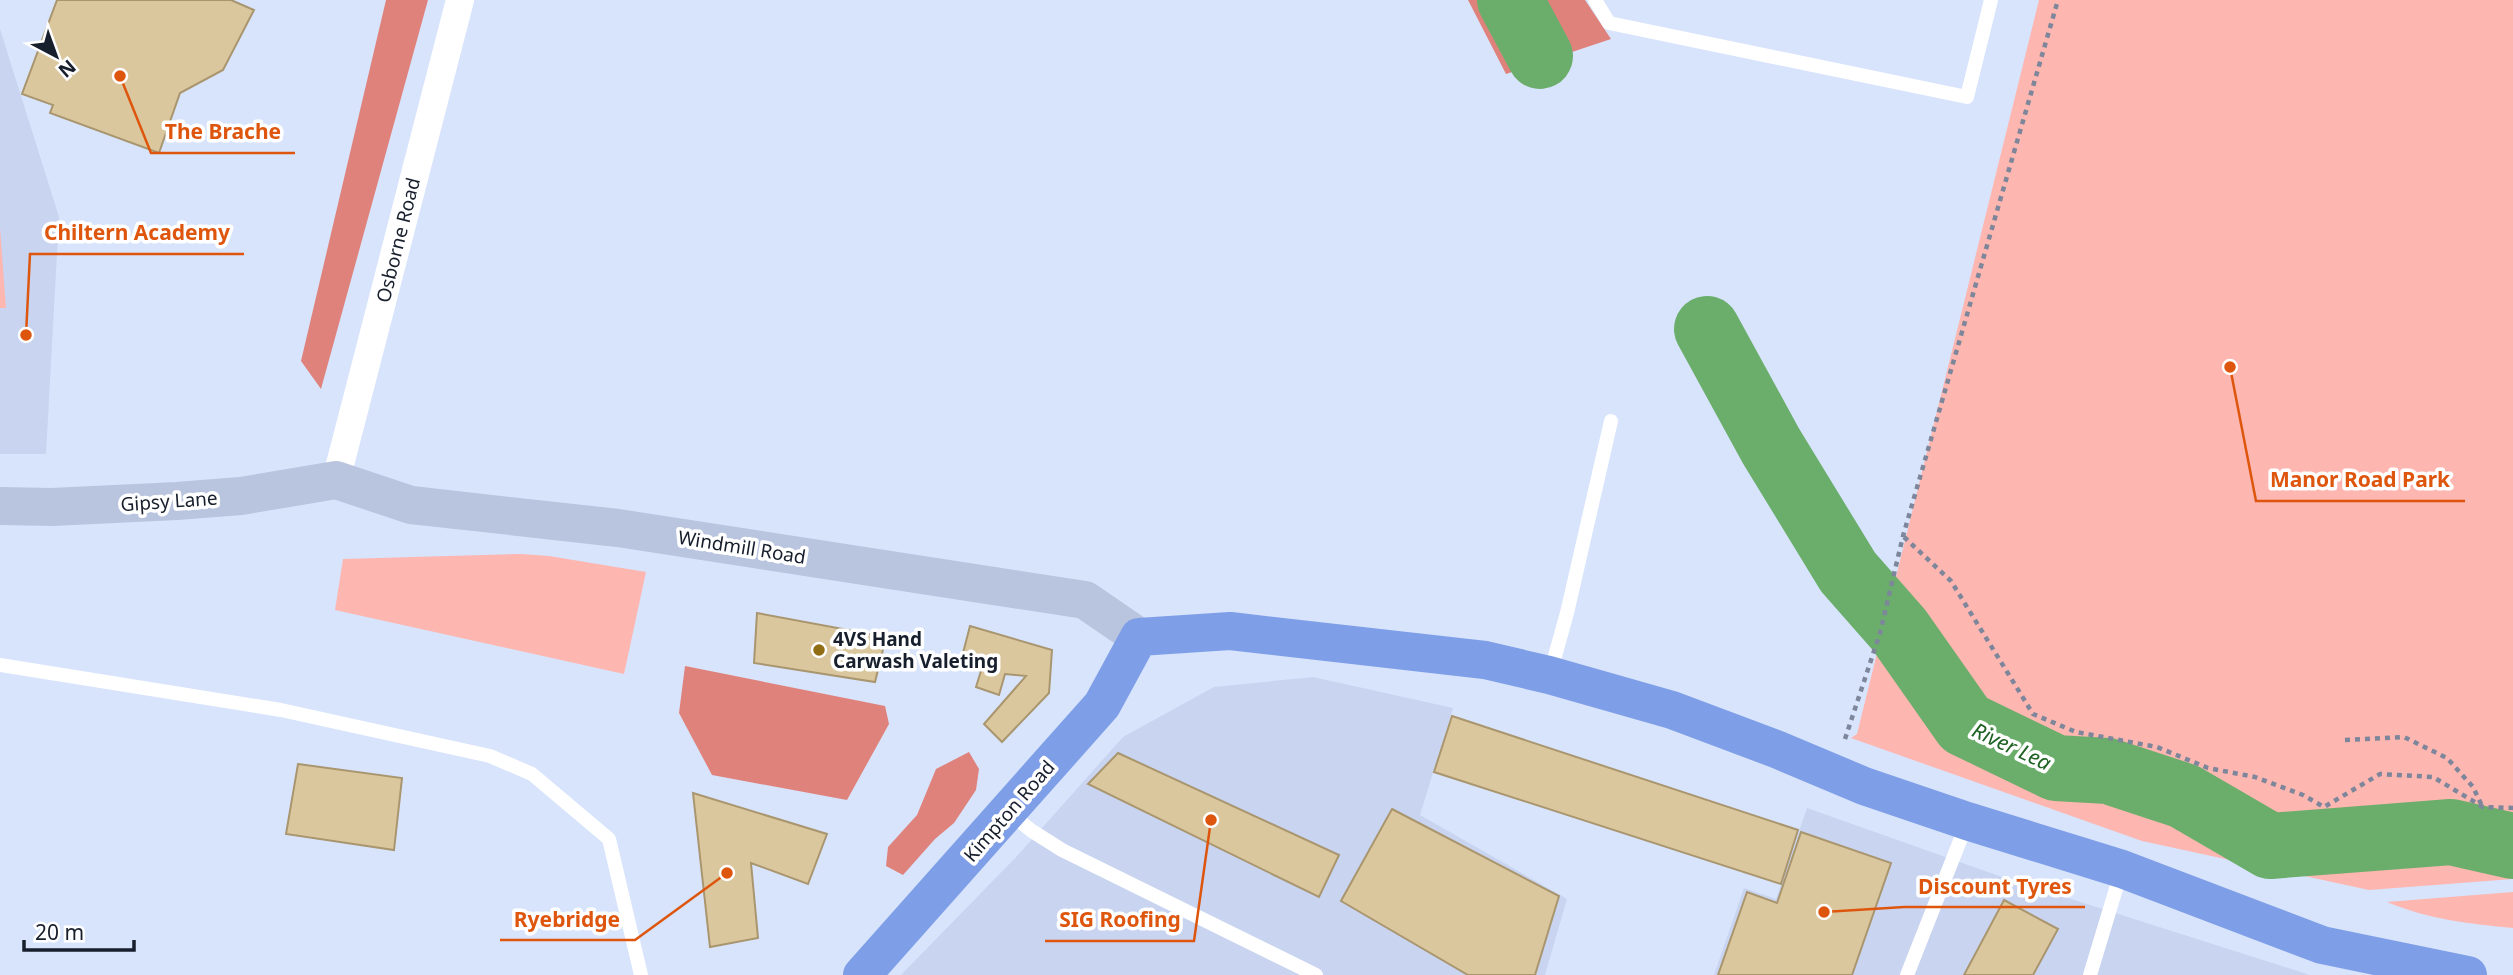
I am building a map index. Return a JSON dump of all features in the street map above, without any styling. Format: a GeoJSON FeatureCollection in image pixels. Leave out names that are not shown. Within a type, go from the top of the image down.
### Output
{"type":"FeatureCollection","features":[{"type":"Feature","properties":{"kind":"highway"},"geometry":{"type":"LineString","coordinates":[[1139,637],[1230,631],[1485,660],[1549,675],[1672,710],[1864,786],[2122,869],[2322,945],[2468,975]]}},
{"type":"Feature","properties":{"kind":"highway","name":"Kimpton Road"},"geometry":{"type":"LineString","coordinates":[[862,975],[1102,705],[1139,637]]}},
{"type":"Feature","properties":{"kind":"main road","name":"Gipsy Lane"},"geometry":{"type":"LineString","coordinates":[[0,506],[52,507],[177,501],[241,496],[336,480]]}},
{"type":"Feature","properties":{"kind":"main road","name":"Windmill Road"},"geometry":{"type":"LineString","coordinates":[[336,480],[411,505],[618,528],[1085,600],[1139,637]]}},
{"type":"Feature","properties":{"kind":"street","name":"Osborne Road"},"geometry":{"type":"LineString","coordinates":[[336,480],[460,0]]}},
{"type":"Feature","properties":{"kind":"lane"},"geometry":{"type":"LineString","coordinates":[[1595,0],[1609,23],[1967,97],[1991,0]]}},
{"type":"Feature","properties":{"kind":"lane"},"geometry":{"type":"LineString","coordinates":[[1549,675],[1567,613],[1611,421]]}},
{"type":"Feature","properties":{"kind":"lane"},"geometry":{"type":"LineString","coordinates":[[0,664],[281,710],[490,756],[533,774],[608,839],[641,975]]}},
{"type":"Feature","properties":{"kind":"lane"},"geometry":{"type":"LineString","coordinates":[[1008,812],[1062,850],[1316,975]]}},
{"type":"Feature","properties":{"kind":"lane"},"geometry":{"type":"LineString","coordinates":[[1907,975],[1967,821]]}},
{"type":"Feature","properties":{"kind":"lane"},"geometry":{"type":"LineString","coordinates":[[2090,975],[2122,869]]}},
{"type":"Feature","properties":{"kind":"path"},"geometry":{"type":"LineString","coordinates":[[1851,738],[1844,743],[1880,633],[1903,536],[2058,0]]}},
{"type":"Feature","properties":{"kind":"path"},"geometry":{"type":"LineString","coordinates":[[1903,536],[1951,581],[2033,713],[2076,732],[2157,747],[2208,768],[2255,778],[2304,795],[2324,807],[2380,774],[2433,776],[2483,807],[2513,808]]}},
{"type":"Feature","properties":{"kind":"path"},"geometry":{"type":"LineString","coordinates":[[2345,740],[2404,737],[2437,752],[2447,758],[2473,787],[2483,807]]}},
{"type":"Feature","properties":{"kind":"shaded area"},"geometry":{"type":"Polygon","coordinates":[[[386,0],[428,0],[321,389],[301,361],[386,0]]]}},
{"type":"Feature","properties":{"kind":"shaded area"},"geometry":{"type":"Polygon","coordinates":[[[1468,0],[1585,0],[1611,39],[1506,74],[1468,0]]]}},
{"type":"Feature","properties":{"kind":"shaded area"},"geometry":{"type":"Polygon","coordinates":[[[2039,0],[2513,0],[2513,879],[2369,890],[2142,841],[1851,738],[1857,734],[2039,0]]]}},
{"type":"Feature","properties":{"kind":"shaded area"},"geometry":{"type":"Polygon","coordinates":[[[0,29],[59,217],[46,454],[0,454],[0,29]]]}},
{"type":"Feature","properties":{"kind":"shaded area"},"geometry":{"type":"Polygon","coordinates":[[[0,228],[6,308],[0,308],[0,228]]]}},
{"type":"Feature","properties":{"kind":"shaded area"},"geometry":{"type":"Polygon","coordinates":[[[521,554],[646,572],[624,674],[335,610],[343,559],[521,554]]]}},
{"type":"Feature","properties":{"kind":"shaded area"},"geometry":{"type":"Polygon","coordinates":[[[685,666],[885,706],[889,724],[847,800],[712,775],[679,713],[685,666]]]}},
{"type":"Feature","properties":{"kind":"shaded area"},"geometry":{"type":"Polygon","coordinates":[[[1313,677],[1453,708],[1420,815],[1567,899],[1545,975],[901,975],[1018,855],[1123,737],[1214,687],[1313,677]]]}},
{"type":"Feature","properties":{"kind":"shaded area"},"geometry":{"type":"Polygon","coordinates":[[[969,752],[979,769],[976,790],[954,823],[935,839],[903,875],[886,866],[888,847],[917,815],[936,769],[969,752]]]}},
{"type":"Feature","properties":{"kind":"shaded area"},"geometry":{"type":"Polygon","coordinates":[[[1807,808],[2002,877],[2310,975],[1714,975],[1744,888],[1776,899],[1807,808]]]}},
{"type":"Feature","properties":{"kind":"shaded area"},"geometry":{"type":"Polygon","coordinates":[[[2513,892],[2513,928],[2433,917],[2387,902],[2513,892]]]}},
{"type":"Feature","properties":{"kind":"building"},"geometry":{"type":"Polygon","coordinates":[[[57,0],[231,0],[254,10],[223,70],[180,93],[159,153],[50,113],[53,105],[22,94],[57,0]]]}},
{"type":"Feature","properties":{"kind":"building","name":"4VS Hand Carwash Valeting"},"geometry":{"type":"Polygon","coordinates":[[[757,613],[886,637],[875,682],[754,663],[757,613]]]}},
{"type":"Feature","properties":{"kind":"building"},"geometry":{"type":"Polygon","coordinates":[[[970,626],[1052,650],[1049,693],[1002,742],[984,724],[1026,676],[1005,674],[999,695],[976,687],[985,658],[963,653],[970,626]]]}},
{"type":"Feature","properties":{"kind":"building"},"geometry":{"type":"Polygon","coordinates":[[[1452,716],[1798,830],[1781,884],[1434,772],[1452,716]]]}},
{"type":"Feature","properties":{"kind":"building"},"geometry":{"type":"Polygon","coordinates":[[[1118,753],[1339,855],[1319,897],[1088,784],[1118,753]]]}},
{"type":"Feature","properties":{"kind":"building"},"geometry":{"type":"Polygon","coordinates":[[[298,764],[402,778],[394,850],[286,834],[298,764]]]}},
{"type":"Feature","properties":{"kind":"building"},"geometry":{"type":"Polygon","coordinates":[[[693,793],[827,834],[808,884],[751,863],[758,938],[710,947],[693,793]]]}},
{"type":"Feature","properties":{"kind":"building"},"geometry":{"type":"Polygon","coordinates":[[[1392,809],[1559,896],[1535,975],[1468,975],[1341,901],[1392,809]]]}},
{"type":"Feature","properties":{"kind":"building"},"geometry":{"type":"Polygon","coordinates":[[[1801,832],[1891,863],[1852,975],[1718,975],[1747,892],[1777,903],[1801,832]]]}},
{"type":"Feature","properties":{"kind":"building"},"geometry":{"type":"Polygon","coordinates":[[[2004,900],[2058,929],[2033,975],[1964,975],[2004,900]]]}},
{"type":"Feature","properties":{"kind":"waterway","name":"River Lea"},"geometry":{"type":"LineString","coordinates":[[1510,0],[1540,56]]}},
{"type":"Feature","properties":{"kind":"waterway","name":"River Lea"},"geometry":{"type":"LineString","coordinates":[[1707,329],[1771,446],[1848,572],[1899,630],[1965,724],[2056,768],[2108,771],[2184,796],[2270,846],[2451,832],[2513,846]]}},
{"type":"Feature","properties":{"kind":"place","name":"The Brache"},"geometry":{"type":"Point","coordinates":[120,76]}},
{"type":"Feature","properties":{"kind":"place","name":"Chiltern Academy"},"geometry":{"type":"Point","coordinates":[26,335]}},
{"type":"Feature","properties":{"kind":"place","name":"Manor Road Park"},"geometry":{"type":"Point","coordinates":[2230,367]}},
{"type":"Feature","properties":{"kind":"place","name":"4VS Hand Carwash Valeting"},"geometry":{"type":"Point","coordinates":[819,650]}},
{"type":"Feature","properties":{"kind":"place","name":"SIG Roofing"},"geometry":{"type":"Point","coordinates":[1211,820]}},
{"type":"Feature","properties":{"kind":"place","name":"Ryebridge"},"geometry":{"type":"Point","coordinates":[727,873]}},
{"type":"Feature","properties":{"kind":"place","name":"Discount Tyres"},"geometry":{"type":"Point","coordinates":[1824,912]}}]}
